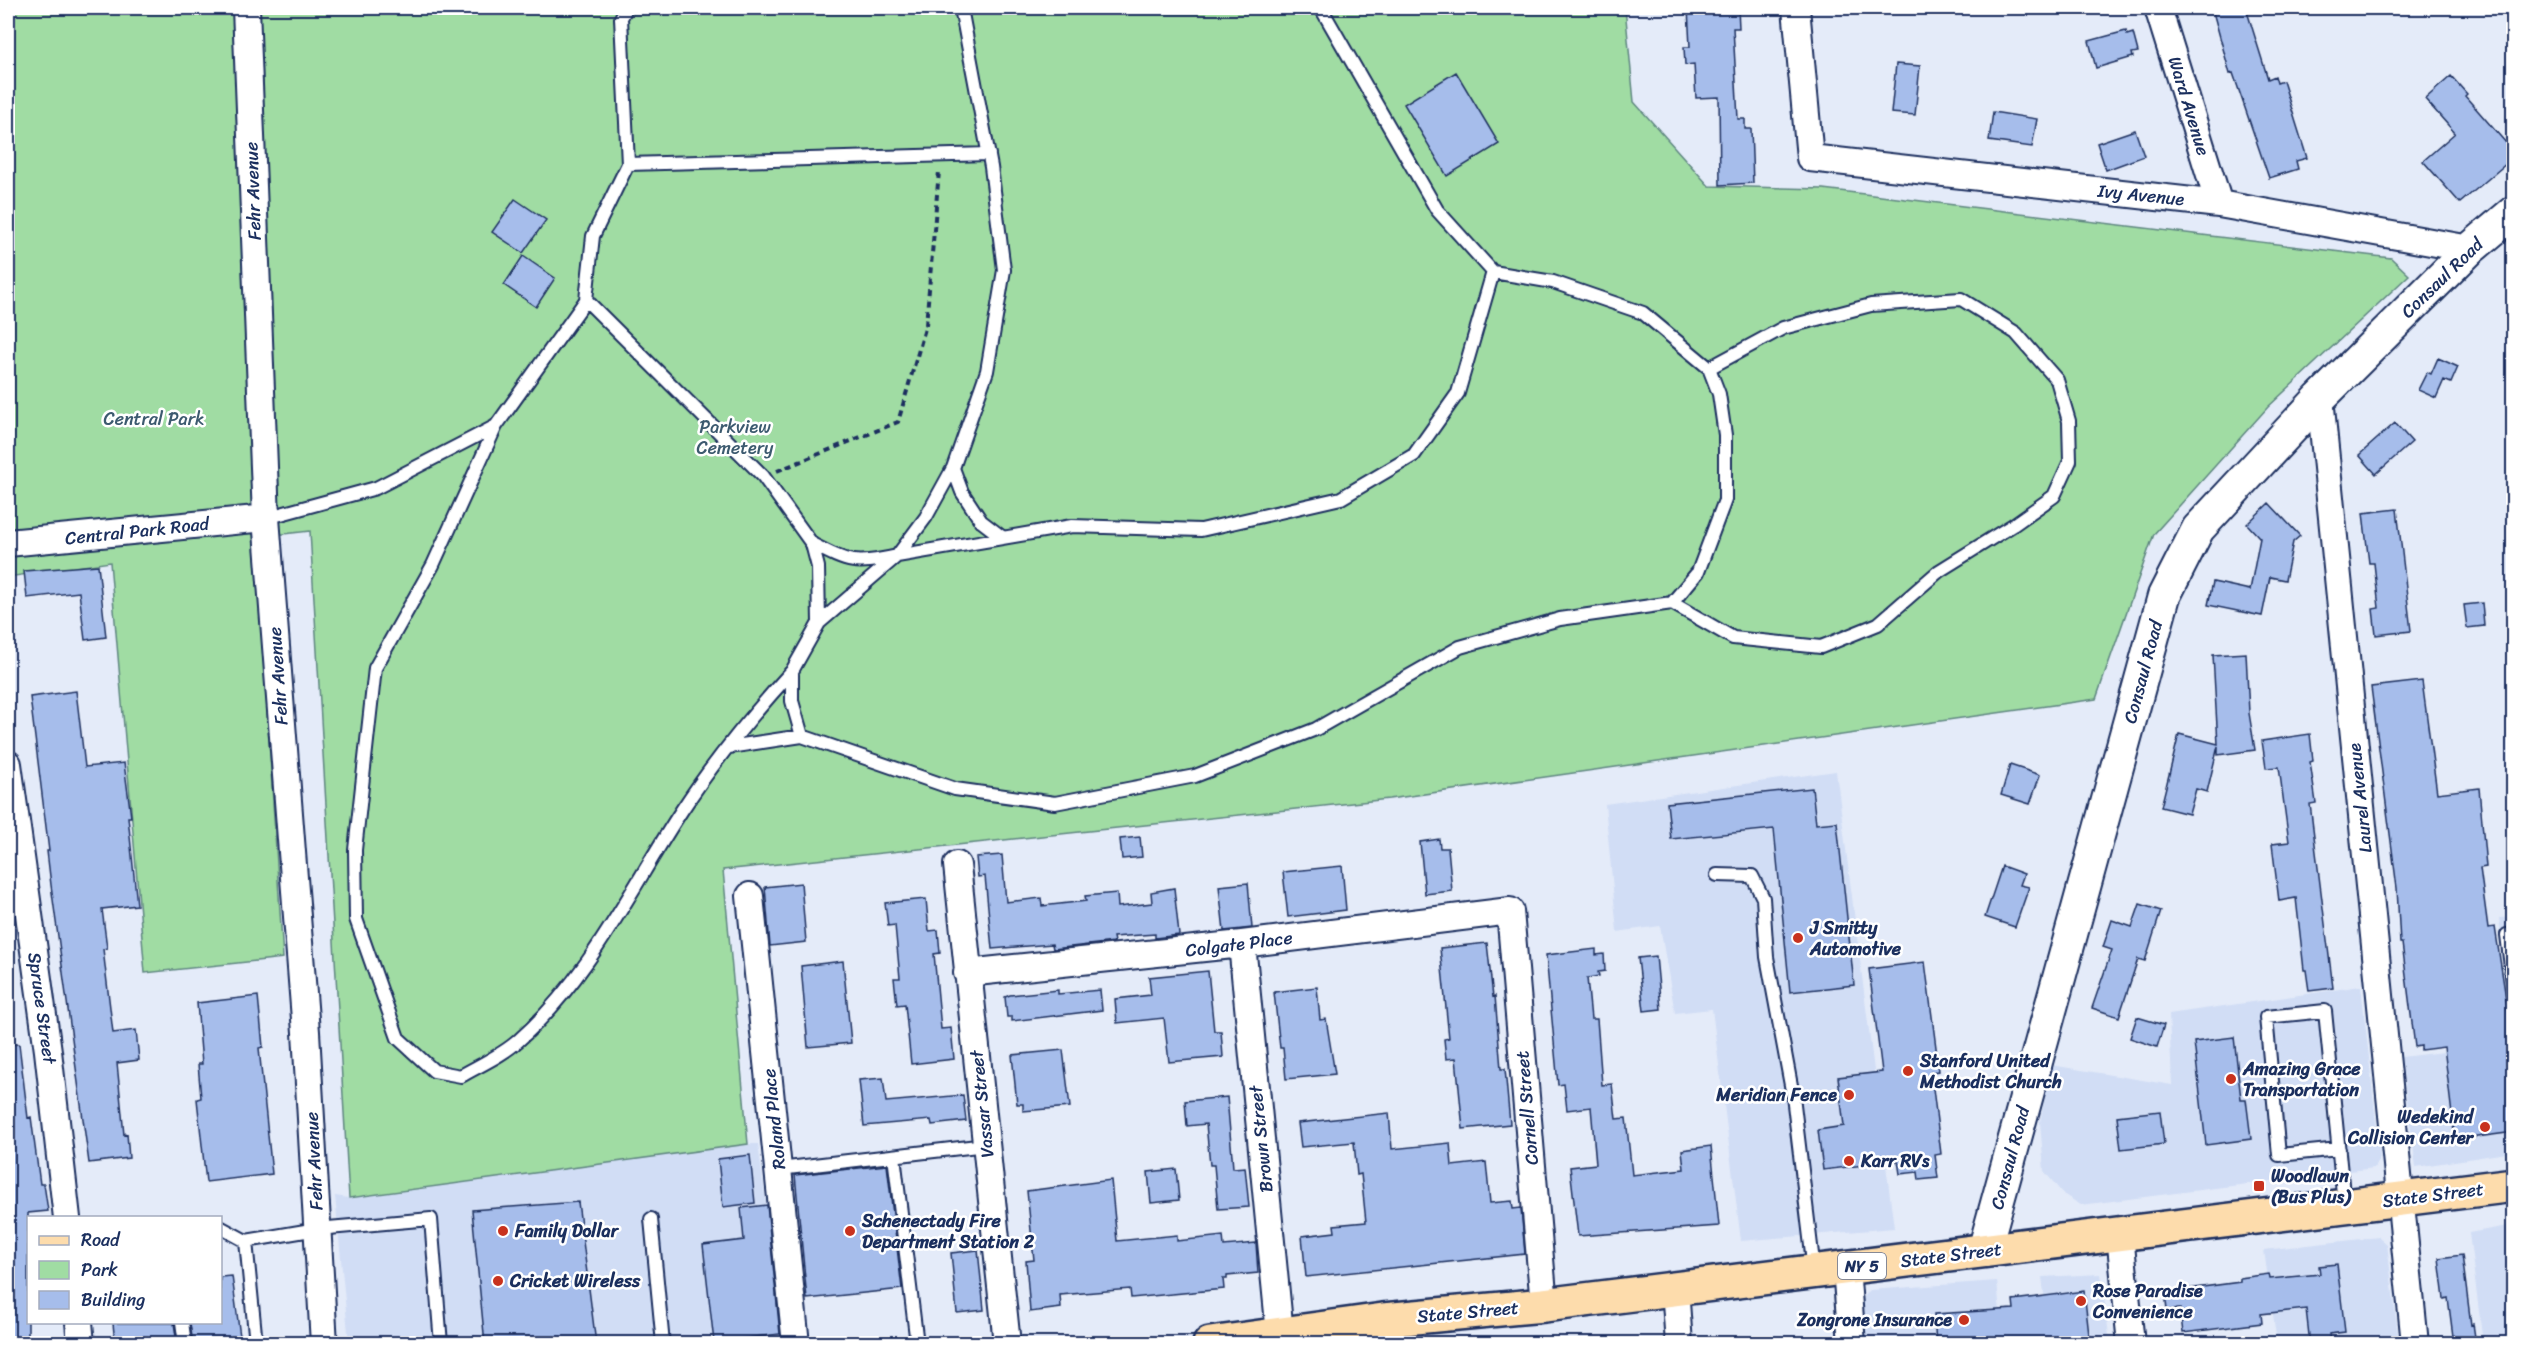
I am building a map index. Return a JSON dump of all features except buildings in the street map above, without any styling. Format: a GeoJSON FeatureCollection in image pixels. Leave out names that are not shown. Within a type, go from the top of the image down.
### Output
{"type":"FeatureCollection","features":[{"type":"Feature","properties":{"kind":"main road","name":"State Street"},"geometry":{"type":"LineString","coordinates":[[1210,1344],[1280,1334],[1385,1332],[1544,1305],[2514,1185]]}},
{"type":"Feature","properties":{"kind":"street","name":"Fehr Avenue"},"geometry":{"type":"LineString","coordinates":[[246,8],[266,518],[306,1032],[324,1344]]}},
{"type":"Feature","properties":{"kind":"street","name":"Ivy Avenue"},"geometry":{"type":"LineString","coordinates":[[1796,8],[1810,158],[2219,204],[2470,249]]}},
{"type":"Feature","properties":{"kind":"street","name":"Ward Avenue"},"geometry":{"type":"LineString","coordinates":[[2158,8],[2219,204]]}},
{"type":"Feature","properties":{"kind":"street","name":"Consaul Road"},"geometry":{"type":"LineString","coordinates":[[1984,1251],[2164,597],[2199,530],[2320,398],[2470,249],[2514,212]]}},
{"type":"Feature","properties":{"kind":"street","name":"Laurel Avenue"},"geometry":{"type":"LineString","coordinates":[[2320,398],[2415,1344]]}},
{"type":"Feature","properties":{"kind":"street","name":"Central Park Road"},"geometry":{"type":"LineString","coordinates":[[8,543],[266,518]]}},
{"type":"Feature","properties":{"kind":"street","name":"Spruce Street"},"geometry":{"type":"LineString","coordinates":[[8,764],[48,1051],[67,1216]]}},
{"type":"Feature","properties":{"kind":"street","name":"Vassar Street"},"geometry":{"type":"LineString","coordinates":[[957,865],[1007,1344]]}},
{"type":"Feature","properties":{"kind":"street","name":"Roland Place"},"geometry":{"type":"LineString","coordinates":[[750,896],[796,1344]]}},
{"type":"Feature","properties":{"kind":"street","name":"Colgate Place"},"geometry":{"type":"LineString","coordinates":[[968,973],[1242,944],[1510,911]]}},
{"type":"Feature","properties":{"kind":"street","name":"Cornell Street"},"geometry":{"type":"LineString","coordinates":[[1510,911],[1544,1305]]}},
{"type":"Feature","properties":{"kind":"street","name":"Brown Street"},"geometry":{"type":"LineString","coordinates":[[1242,944],[1280,1334]]}},
{"type":"Feature","properties":{"kind":"street"},"geometry":{"type":"LineString","coordinates":[[2120,1235],[2131,1344]]}},
{"type":"Feature","properties":{"kind":"street"},"geometry":{"type":"LineString","coordinates":[[1846,1268],[1852,1344]]}},
{"type":"Feature","properties":{"kind":"street"},"geometry":{"type":"LineString","coordinates":[[1675,1288],[1678,1344]]}},
{"type":"Feature","properties":{"kind":"street"},"geometry":{"type":"LineString","coordinates":[[79,1324],[81,1344]]}},
{"type":"Feature","properties":{"kind":"lane"},"geometry":{"type":"LineString","coordinates":[[626,8],[621,18],[628,164],[593,236],[586,300],[496,426],[433,565],[375,668],[355,850],[356,919],[398,1038],[434,1071],[462,1077],[518,1042],[560,1001],[612,925],[682,809],[757,710],[792,671],[819,623],[897,556],[926,517],[953,468],[987,371],[1004,270],[989,154],[961,8]]}},
{"type":"Feature","properties":{"kind":"lane"},"geometry":{"type":"LineString","coordinates":[[1321,8],[1437,210],[1493,272],[1554,282],[1643,313],[1709,368],[1719,394],[1725,435],[1725,500],[1698,572],[1672,603]]}},
{"type":"Feature","properties":{"kind":"lane"},"geometry":{"type":"LineString","coordinates":[[628,164],[989,154]]}},
{"type":"Feature","properties":{"kind":"lane"},"geometry":{"type":"LineString","coordinates":[[812,544],[842,559],[862,563],[1072,526],[1201,530],[1341,498],[1414,455],[1458,393],[1493,272]]}},
{"type":"Feature","properties":{"kind":"lane"},"geometry":{"type":"LineString","coordinates":[[729,747],[802,736],[955,789],[1055,803],[1196,776],[1316,729],[1460,646],[1560,619],[1672,603],[1733,638],[1821,647],[1878,624],[1940,571],[2054,496],[2070,461],[2069,420],[2057,380],[2016,333],[1961,299],[1871,305],[1783,328],[1709,368]]}},
{"type":"Feature","properties":{"kind":"lane"},"geometry":{"type":"LineString","coordinates":[[586,300],[763,476],[812,544],[818,567],[819,623]]}},
{"type":"Feature","properties":{"kind":"lane"},"geometry":{"type":"LineString","coordinates":[[266,518],[376,488],[496,426]]}},
{"type":"Feature","properties":{"kind":"lane"},"geometry":{"type":"LineString","coordinates":[[953,468],[962,492],[981,521],[1002,537]]}},
{"type":"Feature","properties":{"kind":"lane"},"geometry":{"type":"LineString","coordinates":[[792,671],[792,701],[802,736]]}},
{"type":"Feature","properties":{"kind":"lane"},"geometry":{"type":"LineString","coordinates":[[1717,874],[1752,876],[1763,898],[1767,957],[1793,1096],[1814,1272]]}},
{"type":"Feature","properties":{"kind":"lane"},"geometry":{"type":"LineString","coordinates":[[2514,934],[2508,935],[2514,990]]}},
{"type":"Feature","properties":{"kind":"lane"},"geometry":{"type":"LineString","coordinates":[[2339,1149],[2279,1155],[2266,1017],[2325,1011],[2339,1149],[2344,1206]]}},
{"type":"Feature","properties":{"kind":"lane"},"geometry":{"type":"LineString","coordinates":[[779,1169],[986,1145]]}},
{"type":"Feature","properties":{"kind":"lane"},"geometry":{"type":"LineString","coordinates":[[894,1156],[917,1344]]}},
{"type":"Feature","properties":{"kind":"lane"},"geometry":{"type":"LineString","coordinates":[[651,1219],[663,1344]]}},
{"type":"Feature","properties":{"kind":"lane"},"geometry":{"type":"LineString","coordinates":[[222,1228],[246,1241],[317,1229],[431,1220],[441,1344]]}},
{"type":"Feature","properties":{"kind":"lane"},"geometry":{"type":"LineString","coordinates":[[246,1241],[256,1344]]}},
{"type":"Feature","properties":{"kind":"lane"},"geometry":{"type":"LineString","coordinates":[[182,1324],[185,1344]]}},
{"type":"Feature","properties":{"kind":"path"},"geometry":{"type":"LineString","coordinates":[[763,476],[898,422],[926,325],[941,154]]}},
{"type":"Feature","properties":{"kind":"shaded area"},"geometry":{"type":"Polygon","coordinates":[[[1836,771],[1894,1228],[1741,1241],[1712,1009],[1675,1013],[1660,926],[1617,932],[1605,804],[1836,771]]]}},
{"type":"Feature","properties":{"kind":"shaded area"},"geometry":{"type":"Polygon","coordinates":[[[2513,917],[2513,1037],[2499,918],[2513,917]]]}},
{"type":"Feature","properties":{"kind":"shaded area"},"geometry":{"type":"Polygon","coordinates":[[[2361,986],[2380,1157],[2374,1168],[2081,1205],[2063,1194],[2044,1171],[2040,1122],[2051,1065],[2172,1085],[2169,1014],[2361,986]]]}},
{"type":"Feature","properties":{"kind":"shaded area"},"geometry":{"type":"Polygon","coordinates":[[[2513,1044],[2513,1152],[2416,1167],[2401,1057],[2513,1044]]]}},
{"type":"Feature","properties":{"kind":"shaded area"},"geometry":{"type":"Polygon","coordinates":[[[758,1144],[785,1343],[349,1343],[335,1196],[349,1198],[758,1144]]]}},
{"type":"Feature","properties":{"kind":"shaded area"},"geometry":{"type":"Polygon","coordinates":[[[2513,1225],[2513,1343],[2483,1343],[2469,1233],[2513,1225]]]}},
{"type":"Feature","properties":{"kind":"shaded area"},"geometry":{"type":"Polygon","coordinates":[[[2379,1237],[2387,1244],[2399,1343],[2277,1343],[2264,1250],[2379,1237]]]}},
{"type":"Feature","properties":{"kind":"shaded area"},"geometry":{"type":"Polygon","coordinates":[[[2101,1274],[2110,1343],[2050,1343],[2042,1277],[2101,1274]]]}},
{"type":"Feature","properties":{"kind":"shaded area"},"geometry":{"type":"Polygon","coordinates":[[[1997,1281],[2003,1343],[1865,1343],[1862,1299],[1870,1290],[1997,1281]]]}},
{"type":"Feature","properties":{"kind":"green space","name":"Parkview Cemetery"},"geometry":{"type":"Polygon","coordinates":[[[8,8],[1625,8],[1634,102],[1709,186],[1823,189],[2391,258],[2409,275],[2268,407],[2154,534],[2096,699],[1389,799],[723,870],[748,1144],[349,1198],[310,531],[256,537],[283,958],[145,973],[110,562],[8,577],[8,8]]]}},
{"type":"Feature","properties":{"kind":"place","name":"J Smitty Automotive"},"geometry":{"type":"Point","coordinates":[1798,938]}},
{"type":"Feature","properties":{"kind":"place","name":"Stanford United Methodist Church"},"geometry":{"type":"Point","coordinates":[1908,1071]}},
{"type":"Feature","properties":{"kind":"place","name":"Amazing Grace Transportation"},"geometry":{"type":"Point","coordinates":[2231,1079]}},
{"type":"Feature","properties":{"kind":"place","name":"Meridian Fence"},"geometry":{"type":"Point","coordinates":[1849,1095]}},
{"type":"Feature","properties":{"kind":"place","name":"Wedekind Collision Center"},"geometry":{"type":"Point","coordinates":[2485,1127]}},
{"type":"Feature","properties":{"kind":"place","name":"Karr RVs"},"geometry":{"type":"Point","coordinates":[1849,1161]}},
{"type":"Feature","properties":{"kind":"place","name":"Woodlawn (Bus Plus)"},"geometry":{"type":"Point","coordinates":[2259,1186]}},
{"type":"Feature","properties":{"kind":"place","name":"Family Dollar"},"geometry":{"type":"Point","coordinates":[503,1231]}},
{"type":"Feature","properties":{"kind":"place","name":"Schenectady Fire Department Station 2"},"geometry":{"type":"Point","coordinates":[850,1231]}},
{"type":"Feature","properties":{"kind":"place","name":"Cricket Wireless"},"geometry":{"type":"Point","coordinates":[498,1281]}},
{"type":"Feature","properties":{"kind":"place","name":"Rose Paradise Convenience"},"geometry":{"type":"Point","coordinates":[2081,1301]}},
{"type":"Feature","properties":{"kind":"place","name":"Zongrone Insurance"},"geometry":{"type":"Point","coordinates":[1964,1320]}},
{"type":"Feature","properties":{"kind":"park label","name":"Central Park"},"geometry":{"type":"Point","coordinates":[154,419]}}]}
